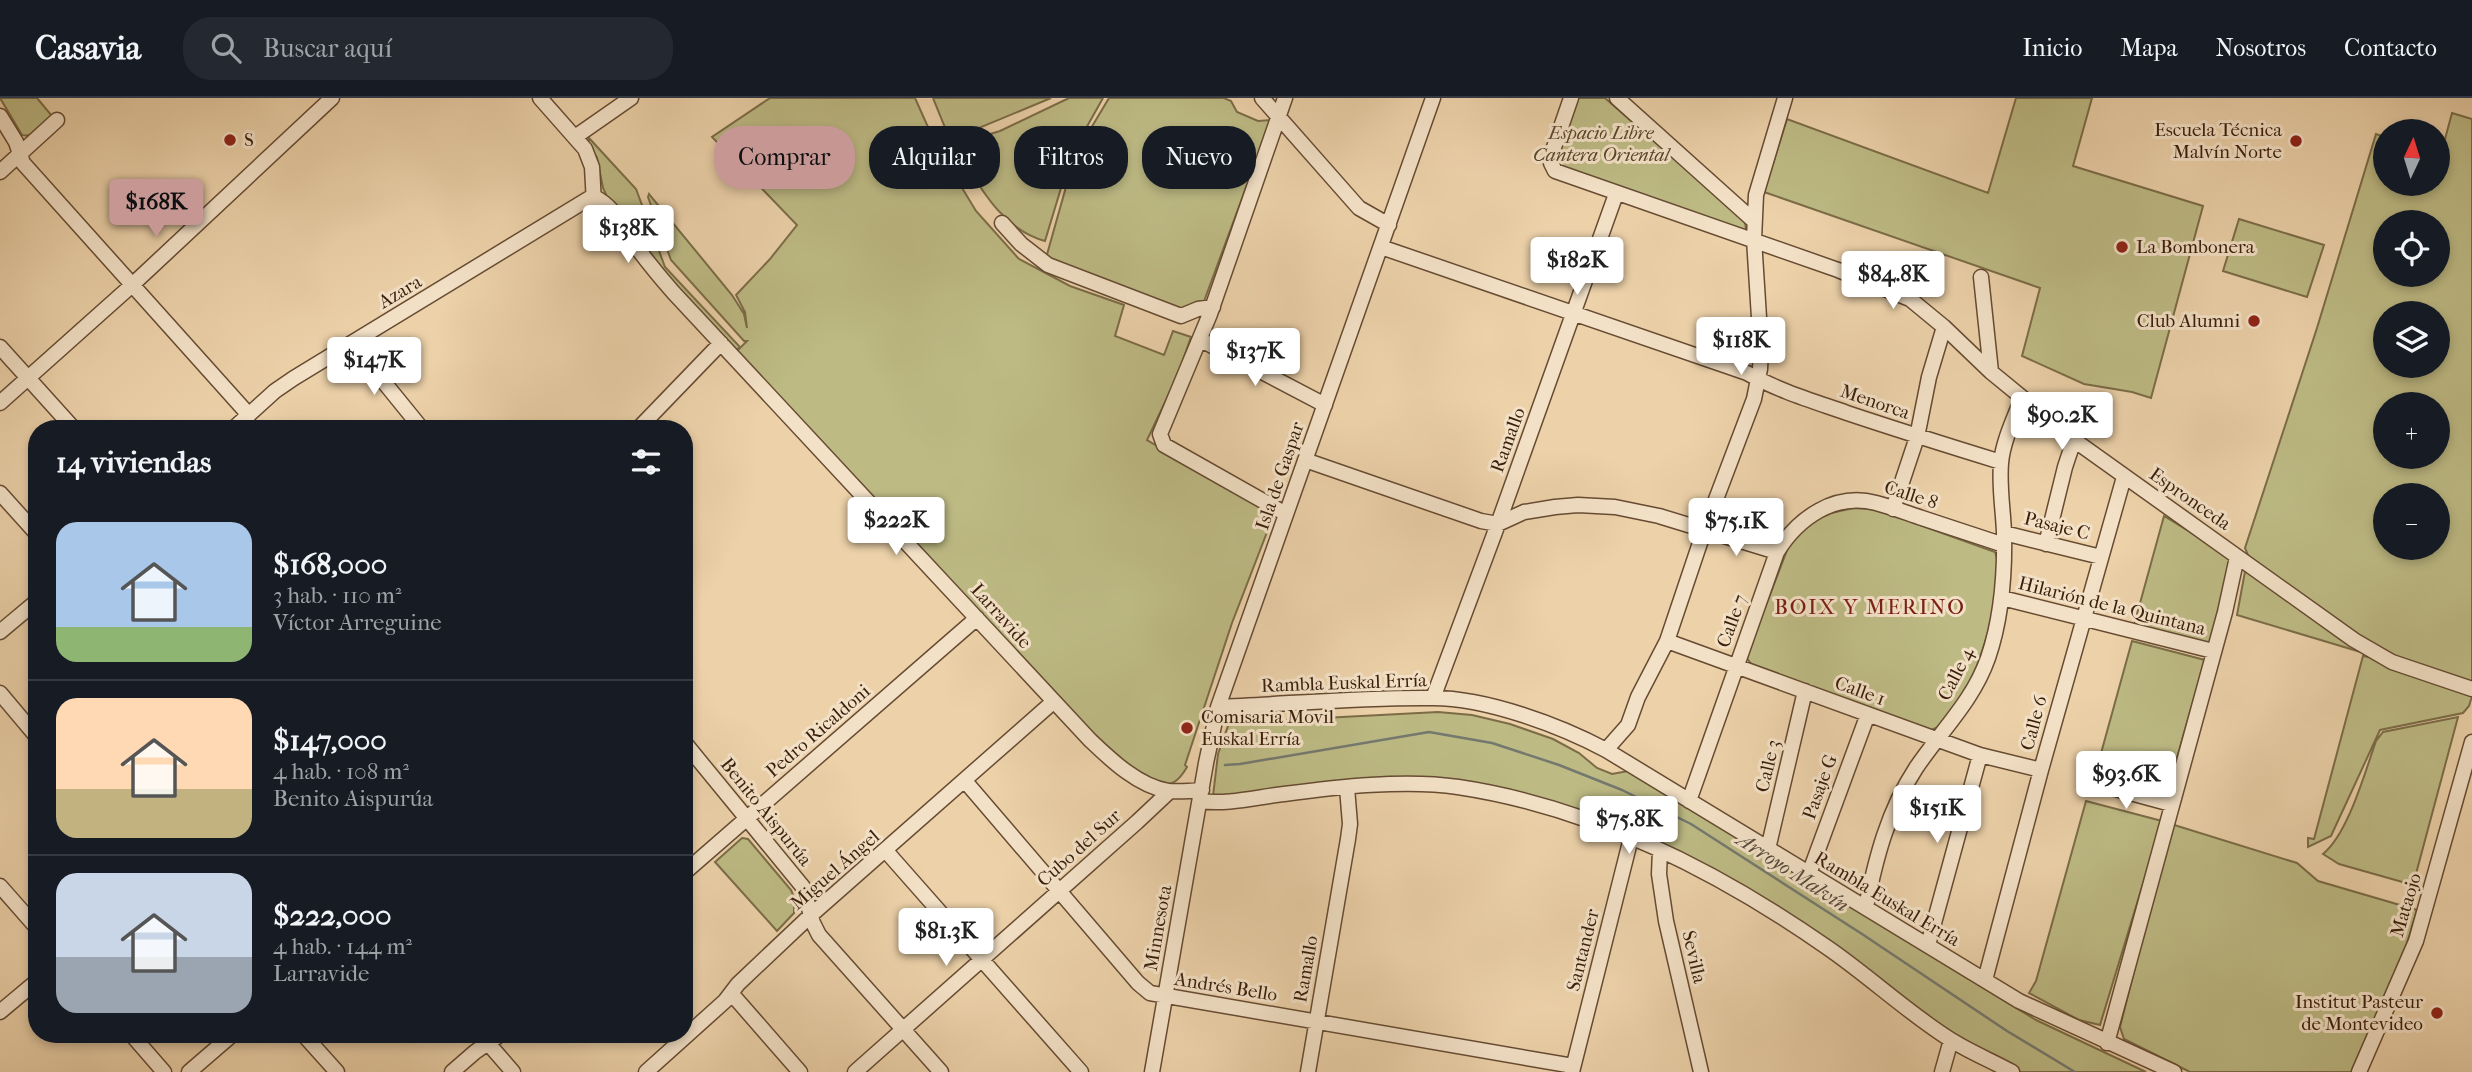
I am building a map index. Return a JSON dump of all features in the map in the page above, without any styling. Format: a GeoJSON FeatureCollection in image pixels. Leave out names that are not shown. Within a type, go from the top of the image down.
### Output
{"type":"FeatureCollection","features":[{"type":"Feature","properties":{"kind":"street"},"geometry":{"type":"LineString","coordinates":[[0,403],[131,286],[332,98]]}},
{"type":"Feature","properties":{"kind":"street","name":"Larravide"},"geometry":{"type":"LineString","coordinates":[[540,98],[575,137],[590,159],[593,196],[602,215],[629,237],[655,272],[1053,702],[1114,762],[1144,782],[1170,791],[1201,796]]}},
{"type":"Feature","properties":{"kind":"street"},"geometry":{"type":"LineString","coordinates":[[575,137],[631,98]]}},
{"type":"Feature","properties":{"kind":"street"},"geometry":{"type":"LineString","coordinates":[[1262,98],[1359,208],[1390,225]]}},
{"type":"Feature","properties":{"kind":"street"},"geometry":{"type":"LineString","coordinates":[[1285,98],[1201,340],[1160,428],[1160,438],[1164,445],[1286,514]]}},
{"type":"Feature","properties":{"kind":"street","name":"Isla de Gaspar"},"geometry":{"type":"LineString","coordinates":[[1201,796],[1218,707],[1433,98]]}},
{"type":"Feature","properties":{"kind":"street","name":"Espronceda"},"geometry":{"type":"LineString","coordinates":[[1571,98],[1551,156],[1553,168],[1560,174],[1754,239],[1910,299],[1991,372],[2074,440],[2354,640],[2392,662],[2472,689]]}},
{"type":"Feature","properties":{"kind":"street"},"geometry":{"type":"LineString","coordinates":[[1618,98],[1754,220]]}},
{"type":"Feature","properties":{"kind":"street"},"geometry":{"type":"LineString","coordinates":[[1606,750],[1628,725],[1638,697],[1667,641],[1704,531],[1754,399],[1758,379],[1760,331],[1754,239],[1756,195],[1785,98]]}},
{"type":"Feature","properties":{"kind":"street"},"geometry":{"type":"LineString","coordinates":[[0,116],[23,163],[249,415]]}},
{"type":"Feature","properties":{"kind":"street"},"geometry":{"type":"LineString","coordinates":[[0,172],[57,120]]}},
{"type":"Feature","properties":{"kind":"street","name":"Ramallo"},"geometry":{"type":"LineString","coordinates":[[1433,698],[1616,194]]}},
{"type":"Feature","properties":{"kind":"street","name":"Azara"},"geometry":{"type":"LineString","coordinates":[[243,420],[275,391],[294,378],[593,196]]}},
{"type":"Feature","properties":{"kind":"street"},"geometry":{"type":"LineString","coordinates":[[1002,223],[1036,256],[1059,270],[1181,316],[1198,309],[1213,307]]}},
{"type":"Feature","properties":{"kind":"street","name":"Menorca"},"geometry":{"type":"LineString","coordinates":[[1381,247],[1747,373],[1803,397],[1917,437],[2001,462]]}},
{"type":"Feature","properties":{"kind":"street"},"geometry":{"type":"LineString","coordinates":[[1981,277],[1991,372]]}},
{"type":"Feature","properties":{"kind":"street"},"geometry":{"type":"LineString","coordinates":[[1893,509],[1917,437],[1929,377],[1944,327]]}},
{"type":"Feature","properties":{"kind":"street"},"geometry":{"type":"LineString","coordinates":[[1201,340],[1325,405]]}},
{"type":"Feature","properties":{"kind":"street"},"geometry":{"type":"LineString","coordinates":[[647,420],[721,343]]}},
{"type":"Feature","properties":{"kind":"street"},"geometry":{"type":"LineString","coordinates":[[353,344],[415,420]]}},
{"type":"Feature","properties":{"kind":"street"},"geometry":{"type":"LineString","coordinates":[[0,347],[66,420]]}},
{"type":"Feature","properties":{"kind":"street","name":"Calle 4"},"geometry":{"type":"LineString","coordinates":[[1866,907],[1887,821],[1917,767],[1967,700],[1987,659],[2002,598],[2004,539],[2001,462],[2005,441],[2022,398]]}},
{"type":"Feature","properties":{"kind":"street"},"geometry":{"type":"LineString","coordinates":[[2046,544],[2074,440]]}},
{"type":"Feature","properties":{"kind":"street"},"geometry":{"type":"LineString","coordinates":[[1305,460],[1481,521],[1498,524],[1524,512],[1578,505],[1639,510],[1777,552]]}},
{"type":"Feature","properties":{"kind":"street","name":"Calle 6"},"geometry":{"type":"LineString","coordinates":[[1985,980],[2124,477]]}},
{"type":"Feature","properties":{"kind":"street"},"geometry":{"type":"LineString","coordinates":[[0,493],[28,524]]}},
{"type":"Feature","properties":{"kind":"street","name":"Calle 8"},"geometry":{"type":"LineString","coordinates":[[1806,518],[1825,507],[1845,502],[1874,502],[2004,539]]}},
{"type":"Feature","properties":{"kind":"street","name":"Calle 7"},"geometry":{"type":"LineString","coordinates":[[1689,801],[1777,552],[1786,538],[1806,518]]}},
{"type":"Feature","properties":{"kind":"street","name":"Pasaje C"},"geometry":{"type":"LineString","coordinates":[[2004,539],[2046,544],[2101,557]]}},
{"type":"Feature","properties":{"kind":"street"},"geometry":{"type":"LineString","coordinates":[[2107,1043],[2238,557]]}},
{"type":"Feature","properties":{"kind":"street","name":"Hilarión de la Quintana"},"geometry":{"type":"LineString","coordinates":[[2002,598],[2213,651]]}},
{"type":"Feature","properties":{"kind":"street"},"geometry":{"type":"LineString","coordinates":[[0,632],[28,609]]}},
{"type":"Feature","properties":{"kind":"street","name":"Pedro Ricaldoni"},"geometry":{"type":"LineString","coordinates":[[693,865],[977,618]]}},
{"type":"Feature","properties":{"kind":"street","name":"Calle 1"},"geometry":{"type":"LineString","coordinates":[[1667,641],[1980,755],[2041,770]]}},
{"type":"Feature","properties":{"kind":"street","name":"Calle 3"},"geometry":{"type":"LineString","coordinates":[[1768,849],[1805,691]]}},
{"type":"Feature","properties":{"kind":"street"},"geometry":{"type":"LineString","coordinates":[[0,693],[28,726]]}},
{"type":"Feature","properties":{"kind":"street","name":"Rambla Euskal Erría"},"geometry":{"type":"LineString","coordinates":[[1218,707],[1433,698],[1461,700],[1561,728],[1606,750],[2019,1001],[2174,1072]]}},
{"type":"Feature","properties":{"kind":"street","name":"Miguel Ángel"},"geometry":{"type":"LineString","coordinates":[[693,1028],[811,915],[1053,702]]}},
{"type":"Feature","properties":{"kind":"street","name":"Pasaje G"},"geometry":{"type":"LineString","coordinates":[[1809,874],[1868,714]]}},
{"type":"Feature","properties":{"kind":"street","name":"Mataojo"},"geometry":{"type":"LineString","coordinates":[[2359,1072],[2416,941],[2472,742]]}},
{"type":"Feature","properties":{"kind":"street","name":"Benito Aispurúa"},"geometry":{"type":"LineString","coordinates":[[693,753],[803,887],[819,935],[941,1072]]}},
{"type":"Feature","properties":{"kind":"street"},"geometry":{"type":"LineString","coordinates":[[1928,945],[1980,755]]}},
{"type":"Feature","properties":{"kind":"street","name":"Andrés Bello"},"geometry":{"type":"LineString","coordinates":[[965,781],[1150,993],[1572,1069]]}},
{"type":"Feature","properties":{"kind":"street"},"geometry":{"type":"LineString","coordinates":[[2090,782],[2171,804]]}},
{"type":"Feature","properties":{"kind":"street"},"geometry":{"type":"LineString","coordinates":[[1201,796],[1218,803],[1286,793],[1401,784],[1456,787],[1513,798],[1577,817],[1660,850],[1724,881],[1817,940],[1951,1040],[2012,1072]]}},
{"type":"Feature","properties":{"kind":"street","name":"Ramallo"},"geometry":{"type":"LineString","coordinates":[[1308,1072],[1348,839],[1350,824],[1347,788]]}},
{"type":"Feature","properties":{"kind":"street","name":"Cubo del Sur"},"geometry":{"type":"LineString","coordinates":[[855,1072],[1170,791]]}},
{"type":"Feature","properties":{"kind":"street","name":"Minnesota"},"geometry":{"type":"LineString","coordinates":[[1152,1072],[1201,796]]}},
{"type":"Feature","properties":{"kind":"street","name":"Santander"},"geometry":{"type":"LineString","coordinates":[[1572,1069],[1631,838]]}},
{"type":"Feature","properties":{"kind":"street","name":"Sevilla"},"geometry":{"type":"LineString","coordinates":[[1660,850],[1658,874],[1666,921],[1701,1072]]}},
{"type":"Feature","properties":{"kind":"street"},"geometry":{"type":"LineString","coordinates":[[886,851],[1081,1072]]}},
{"type":"Feature","properties":{"kind":"street"},"geometry":{"type":"LineString","coordinates":[[0,886],[28,918]]}},
{"type":"Feature","properties":{"kind":"street"},"geometry":{"type":"LineString","coordinates":[[0,1012],[28,989]]}},
{"type":"Feature","properties":{"kind":"street"},"geometry":{"type":"LineString","coordinates":[[731,993],[800,1072]]}},
{"type":"Feature","properties":{"kind":"street"},"geometry":{"type":"LineString","coordinates":[[1942,1072],[1951,1040]]}},
{"type":"Feature","properties":{"kind":"street"},"geometry":{"type":"LineString","coordinates":[[139,1043],[164,1072]]}},
{"type":"Feature","properties":{"kind":"street"},"geometry":{"type":"LineString","coordinates":[[189,1072],[223,1043]]}},
{"type":"Feature","properties":{"kind":"street"},"geometry":{"type":"LineString","coordinates":[[311,1043],[337,1072]]}},
{"type":"Feature","properties":{"kind":"street"},"geometry":{"type":"LineString","coordinates":[[452,1072],[480,1043]]}},
{"type":"Feature","properties":{"kind":"street"},"geometry":{"type":"LineString","coordinates":[[488,1043],[513,1072]]}},
{"type":"Feature","properties":{"kind":"street","name":"Miguel Ángel"},"geometry":{"type":"LineString","coordinates":[[651,1066],[676,1043]]}},
{"type":"Feature","properties":{"kind":"green space"},"geometry":{"type":"Polygon","coordinates":[[[0,98],[37,98],[52,116],[35,132],[22,135],[0,98]]]}},
{"type":"Feature","properties":{"kind":"green space"},"geometry":{"type":"Polygon","coordinates":[[[770,98],[915,98],[928,126],[869,126],[869,189],[963,189],[976,211],[1019,259],[1070,286],[1124,305],[1115,336],[1164,355],[1173,331],[1191,337],[1177,377],[1147,440],[1274,514],[1232,623],[1185,765],[1187,767],[1176,781],[1166,784],[1149,778],[1100,741],[737,351],[747,341],[744,341],[671,260],[649,194],[732,295],[744,314],[747,328],[745,312],[736,295],[797,225],[762,189],[855,189],[855,126],[728,126],[770,98]]]}},
{"type":"Feature","properties":{"kind":"green space"},"geometry":{"type":"Polygon","coordinates":[[[933,98],[1051,98],[984,126],[944,126],[933,98]]]}},
{"type":"Feature","properties":{"kind":"green space"},"geometry":{"type":"Polygon","coordinates":[[[1069,98],[1103,98],[1087,126],[1014,126],[1014,189],[1061,189],[1045,241],[1016,227],[982,189],[1000,189],[1000,131],[1069,98]]]}},
{"type":"Feature","properties":{"kind":"green space"},"geometry":{"type":"Polygon","coordinates":[[[1109,98],[1224,98],[1231,101],[1237,112],[1258,121],[1271,120],[1256,161],[1256,126],[1142,126],[1142,189],[1246,189],[1203,304],[1178,310],[1046,258],[1065,189],[1128,189],[1128,126],[1092,126],[1109,98]]]}},
{"type":"Feature","properties":{"kind":"green space","name":"Espacio Libre Cantera Oriental"},"geometry":{"type":"Polygon","coordinates":[[[1576,98],[1605,98],[1745,221],[1746,230],[1744,232],[1563,171],[1557,161],[1576,98]]]}},
{"type":"Feature","properties":{"kind":"green space"},"geometry":{"type":"Polygon","coordinates":[[[2016,98],[2092,98],[2073,166],[2203,206],[2151,398],[2084,384],[2022,356],[2040,288],[1764,192],[1787,119],[1988,193],[2016,98]]]}},
{"type":"Feature","properties":{"kind":"green space"},"geometry":{"type":"Polygon","coordinates":[[[2452,113],[2472,119],[2472,696],[2463,713],[2380,730],[2331,836],[2308,847],[2308,838],[2314,839],[2363,656],[2374,656],[2237,615],[2248,555],[2245,548],[2317,328],[2373,144],[2373,196],[2450,196],[2452,113]]]}},
{"type":"Feature","properties":{"kind":"green space"},"geometry":{"type":"Polygon","coordinates":[[[589,138],[636,189],[665,267],[740,347],[736,350],[663,271],[636,232],[608,199],[597,158],[588,144],[589,138]]]}},
{"type":"Feature","properties":{"kind":"green space"},"geometry":{"type":"Polygon","coordinates":[[[2239,219],[2324,245],[2307,297],[2223,271],[2239,219]]]}},
{"type":"Feature","properties":{"kind":"green space"},"geometry":{"type":"Polygon","coordinates":[[[1854,508],[1875,509],[1995,552],[1998,569],[1991,621],[1972,678],[1945,721],[1931,730],[1752,665],[1746,657],[1791,540],[1807,525],[1826,514],[1854,508]]]}},
{"type":"Feature","properties":{"kind":"green space"},"geometry":{"type":"Polygon","coordinates":[[[2164,516],[2231,557],[2218,618],[2209,644],[2134,625],[2164,516]]]}},
{"type":"Feature","properties":{"kind":"green space"},"geometry":{"type":"Polygon","coordinates":[[[2132,641],[2205,660],[2166,796],[2095,775],[2132,641]]]}},
{"type":"Feature","properties":{"kind":"green space"},"geometry":{"type":"Polygon","coordinates":[[[1438,712],[1472,715],[1510,724],[1553,739],[1579,753],[1597,768],[1612,774],[1628,771],[2036,1020],[2146,1072],[2021,1072],[1944,1029],[1780,911],[1519,795],[1349,785],[1213,796],[1218,754],[1229,723],[1438,712]]]}},
{"type":"Feature","properties":{"kind":"green space"},"geometry":{"type":"Polygon","coordinates":[[[2458,717],[2413,885],[2339,864],[2323,854],[2332,845],[2348,818],[2376,741],[2383,732],[2458,717]]]}},
{"type":"Feature","properties":{"kind":"green space"},"geometry":{"type":"Polygon","coordinates":[[[2086,801],[2162,821],[2100,1025],[2079,1020],[2029,993],[2036,981],[2086,801]]]}},
{"type":"Feature","properties":{"kind":"green space"},"geometry":{"type":"Polygon","coordinates":[[[2171,824],[2297,863],[2318,881],[2417,910],[2401,963],[2352,1072],[2190,1072],[2124,1039],[2120,1027],[2171,824]]]}},
{"type":"Feature","properties":{"kind":"green space"},"geometry":{"type":"Polygon","coordinates":[[[742,838],[748,839],[794,897],[794,913],[777,931],[715,862],[742,838]]]}},
{"type":"Feature","properties":{"kind":"waterway","name":"Arroyo Malvín"},"geometry":{"type":"LineString","coordinates":[[1225,765],[1429,732],[1492,743],[1559,765],[1622,790],[1691,824],[2007,1031],[2075,1072]]}},
{"type":"Feature","properties":{"kind":"place","name":"S"},"geometry":{"type":"Point","coordinates":[230,140]}},
{"type":"Feature","properties":{"kind":"place","name":"Escuela Técnica Malvín Norte"},"geometry":{"type":"Point","coordinates":[2296,141]}},
{"type":"Feature","properties":{"kind":"place","name":"La Bombonera"},"geometry":{"type":"Point","coordinates":[2122,247]}},
{"type":"Feature","properties":{"kind":"place","name":"Club Alumni"},"geometry":{"type":"Point","coordinates":[2254,321]}},
{"type":"Feature","properties":{"kind":"place","name":"Comisaria Movil Euskal Erría"},"geometry":{"type":"Point","coordinates":[1187,728]}},
{"type":"Feature","properties":{"kind":"place","name":"Institut Pasteur de Montevideo"},"geometry":{"type":"Point","coordinates":[2437,1013]}},
{"type":"Feature","properties":{"kind":"district","name":"BOIX Y MERINO"},"geometry":{"type":"Point","coordinates":[1870,607]}}]}
